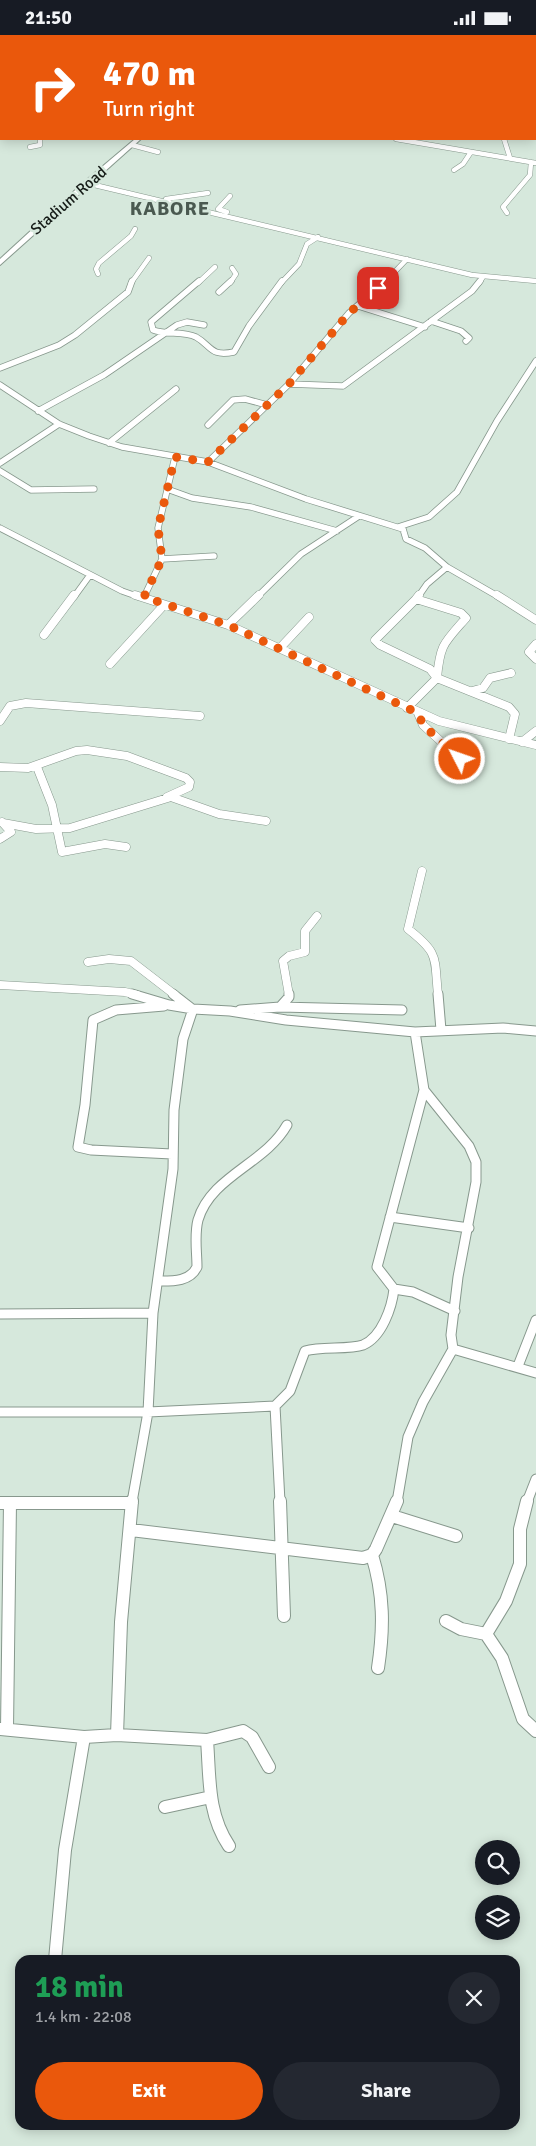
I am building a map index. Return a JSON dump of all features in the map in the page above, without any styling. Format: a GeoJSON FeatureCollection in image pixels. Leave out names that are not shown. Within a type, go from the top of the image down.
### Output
{"type":"FeatureCollection","features":[{"type":"Feature","properties":{"kind":"main road","name":"Stadium Road"},"geometry":{"type":"LineString","coordinates":[[0,263],[86,183],[137,140]]}},
{"type":"Feature","properties":{"kind":"street"},"geometry":{"type":"LineString","coordinates":[[30,147],[40,145],[40,140]]}},
{"type":"Feature","properties":{"kind":"street"},"geometry":{"type":"LineString","coordinates":[[410,140],[533,163],[529,168],[530,175],[503,207],[507,213]]}},
{"type":"Feature","properties":{"kind":"street"},"geometry":{"type":"LineString","coordinates":[[504,140],[510,158]]}},
{"type":"Feature","properties":{"kind":"street"},"geometry":{"type":"LineString","coordinates":[[132,145],[158,152]]}},
{"type":"Feature","properties":{"kind":"street"},"geometry":{"type":"LineString","coordinates":[[454,170],[463,164],[471,152]]}},
{"type":"Feature","properties":{"kind":"street"},"geometry":{"type":"LineString","coordinates":[[86,183],[483,277],[536,281]]}},
{"type":"Feature","properties":{"kind":"street"},"geometry":{"type":"LineString","coordinates":[[161,200],[208,193]]}},
{"type":"Feature","properties":{"kind":"street"},"geometry":{"type":"LineString","coordinates":[[230,196],[218,209],[220,211],[265,221],[263,224]]}},
{"type":"Feature","properties":{"kind":"street"},"geometry":{"type":"LineString","coordinates":[[98,274],[96,269],[99,263],[131,236],[135,229]]}},
{"type":"Feature","properties":{"kind":"street"},"geometry":{"type":"LineString","coordinates":[[215,267],[178,301],[151,322],[153,330],[162,334],[189,333],[205,344],[209,350],[226,354],[234,352],[248,326],[276,287],[299,264],[307,244],[318,237]]}},
{"type":"Feature","properties":{"kind":"street"},"geometry":{"type":"LineString","coordinates":[[0,368],[59,345],[75,335],[128,292],[132,280],[143,269],[149,258]]}},
{"type":"Feature","properties":{"kind":"street"},"geometry":{"type":"LineString","coordinates":[[208,462],[289,384],[349,313],[393,275],[407,259]]}},
{"type":"Feature","properties":{"kind":"street"},"geometry":{"type":"LineString","coordinates":[[219,292],[236,274],[232,268]]}},
{"type":"Feature","properties":{"kind":"street"},"geometry":{"type":"LineString","coordinates":[[289,384],[343,386],[472,291],[483,277]]}},
{"type":"Feature","properties":{"kind":"street"},"geometry":{"type":"LineString","coordinates":[[358,306],[425,327]]}},
{"type":"Feature","properties":{"kind":"street"},"geometry":{"type":"LineString","coordinates":[[431,321],[464,332],[469,338],[466,341]]}},
{"type":"Feature","properties":{"kind":"street"},"geometry":{"type":"LineString","coordinates":[[38,411],[104,375],[162,334],[181,323],[204,325]]}},
{"type":"Feature","properties":{"kind":"street"},"geometry":{"type":"LineString","coordinates":[[398,527],[429,517],[457,492],[497,421],[536,361]]}},
{"type":"Feature","properties":{"kind":"street"},"geometry":{"type":"LineString","coordinates":[[0,385],[7,394],[59,424],[109,443],[208,462],[359,516],[403,529],[406,539],[425,548],[447,567],[468,577],[536,620]]}},
{"type":"Feature","properties":{"kind":"street"},"geometry":{"type":"LineString","coordinates":[[109,443],[176,389]]}},
{"type":"Feature","properties":{"kind":"street"},"geometry":{"type":"LineString","coordinates":[[208,425],[233,398],[239,397],[268,405]]}},
{"type":"Feature","properties":{"kind":"street"},"geometry":{"type":"LineString","coordinates":[[0,463],[30,446],[42,434],[59,424]]}},
{"type":"Feature","properties":{"kind":"street"},"geometry":{"type":"LineString","coordinates":[[144,597],[162,559],[158,528],[175,457]]}},
{"type":"Feature","properties":{"kind":"street"},"geometry":{"type":"LineString","coordinates":[[0,471],[31,490],[94,489]]}},
{"type":"Feature","properties":{"kind":"street"},"geometry":{"type":"LineString","coordinates":[[167,489],[192,498],[251,507],[337,531]]}},
{"type":"Feature","properties":{"kind":"street"},"geometry":{"type":"LineString","coordinates":[[228,625],[301,554],[359,516]]}},
{"type":"Feature","properties":{"kind":"street"},"geometry":{"type":"LineString","coordinates":[[0,528],[122,591],[228,625],[418,713],[439,721],[536,745]]}},
{"type":"Feature","properties":{"kind":"street"},"geometry":{"type":"LineString","coordinates":[[162,559],[214,556]]}},
{"type":"Feature","properties":{"kind":"street"},"geometry":{"type":"LineString","coordinates":[[447,567],[427,584],[416,599],[375,640],[380,645],[430,669],[437,678],[509,707],[515,714],[509,739]]}},
{"type":"Feature","properties":{"kind":"street"},"geometry":{"type":"LineString","coordinates":[[44,635],[90,575]]}},
{"type":"Feature","properties":{"kind":"street"},"geometry":{"type":"LineString","coordinates":[[407,708],[437,678],[439,653],[444,643],[466,618],[461,613],[416,599]]}},
{"type":"Feature","properties":{"kind":"street"},"geometry":{"type":"LineString","coordinates":[[110,664],[164,605]]}},
{"type":"Feature","properties":{"kind":"street"},"geometry":{"type":"LineString","coordinates":[[280,648],[309,617]]}},
{"type":"Feature","properties":{"kind":"street"},"geometry":{"type":"LineString","coordinates":[[536,644],[529,652],[536,659]]}},
{"type":"Feature","properties":{"kind":"street"},"geometry":{"type":"LineString","coordinates":[[472,691],[484,688],[490,678],[512,673]]}},
{"type":"Feature","properties":{"kind":"street"},"geometry":{"type":"LineString","coordinates":[[0,721],[15,703],[200,716]]}},
{"type":"Feature","properties":{"kind":"street"},"geometry":{"type":"LineString","coordinates":[[418,713],[423,725],[460,759]]}},
{"type":"Feature","properties":{"kind":"street"},"geometry":{"type":"LineString","coordinates":[[522,742],[536,731]]}},
{"type":"Feature","properties":{"kind":"street"},"geometry":{"type":"LineString","coordinates":[[0,767],[37,767],[76,751],[99,751],[127,756],[186,778],[190,782],[189,787],[164,798],[86,824],[58,829],[36,829],[2,822]]}},
{"type":"Feature","properties":{"kind":"street"},"geometry":{"type":"LineString","coordinates":[[37,767],[48,791],[61,849],[64,853],[105,844],[126,847]]}},
{"type":"Feature","properties":{"kind":"street"},"geometry":{"type":"LineString","coordinates":[[164,798],[178,798],[219,814],[266,821]]}},
{"type":"Feature","properties":{"kind":"street"},"geometry":{"type":"LineString","coordinates":[[0,839],[11,831],[2,822]]}},
{"type":"Feature","properties":{"kind":"street"},"geometry":{"type":"LineString","coordinates":[[422,871],[408,929],[427,944],[434,955],[441,1030]]}},
{"type":"Feature","properties":{"kind":"street"},"geometry":{"type":"LineString","coordinates":[[280,1007],[289,997],[283,961],[289,956],[305,952],[305,931],[317,916]]}},
{"type":"Feature","properties":{"kind":"street"},"geometry":{"type":"LineString","coordinates":[[88,962],[109,959],[131,961],[193,1009]]}},
{"type":"Feature","properties":{"kind":"street"},"geometry":{"type":"LineString","coordinates":[[0,985],[125,992],[169,1005],[193,1009],[230,1011],[278,1019],[415,1032],[503,1028],[536,1031]]}},
{"type":"Feature","properties":{"kind":"street"},"geometry":{"type":"LineString","coordinates":[[169,1005],[107,1012],[92,1020],[85,1105],[78,1147],[91,1150],[172,1154]]}},
{"type":"Feature","properties":{"kind":"street"},"geometry":{"type":"LineString","coordinates":[[230,1011],[280,1007],[402,1010]]}},
{"type":"Feature","properties":{"kind":"street"},"geometry":{"type":"LineString","coordinates":[[117,1735],[121,1622],[132,1503],[148,1412],[153,1313],[173,1169],[174,1110],[183,1039],[193,1009]]}},
{"type":"Feature","properties":{"kind":"street"},"geometry":{"type":"LineString","coordinates":[[0,1412],[148,1412],[275,1406],[290,1391],[305,1351],[315,1348],[362,1345],[367,1343],[381,1325],[394,1296],[394,1289],[377,1267],[414,1133],[424,1089],[417,1056],[415,1032]]}},
{"type":"Feature","properties":{"kind":"street"},"geometry":{"type":"LineString","coordinates":[[378,1668],[385,1601],[372,1555],[397,1503],[408,1437],[423,1402],[453,1349],[451,1335],[464,1244],[476,1182],[476,1162],[468,1146],[451,1121],[424,1089]]}},
{"type":"Feature","properties":{"kind":"street"},"geometry":{"type":"LineString","coordinates":[[158,1281],[178,1281],[194,1273],[197,1267],[198,1220],[203,1209],[231,1176],[277,1143],[287,1125]]}},
{"type":"Feature","properties":{"kind":"street"},"geometry":{"type":"LineString","coordinates":[[390,1217],[468,1228]]}},
{"type":"Feature","properties":{"kind":"street"},"geometry":{"type":"LineString","coordinates":[[394,1289],[413,1292],[455,1311]]}},
{"type":"Feature","properties":{"kind":"street"},"geometry":{"type":"LineString","coordinates":[[0,1314],[153,1313]]}},
{"type":"Feature","properties":{"kind":"street"},"geometry":{"type":"LineString","coordinates":[[518,1366],[536,1320]]}},
{"type":"Feature","properties":{"kind":"street"},"geometry":{"type":"LineString","coordinates":[[453,1349],[518,1366],[536,1373]]}},
{"type":"Feature","properties":{"kind":"street"},"geometry":{"type":"LineString","coordinates":[[275,1406],[279,1464],[280,1549],[284,1616]]}},
{"type":"Feature","properties":{"kind":"street"},"geometry":{"type":"LineString","coordinates":[[486,1634],[506,1601],[520,1564],[520,1529],[527,1501],[536,1479]]}},
{"type":"Feature","properties":{"kind":"street"},"geometry":{"type":"LineString","coordinates":[[132,1503],[5,1503],[3,1729],[84,1737],[117,1735],[207,1739],[243,1731],[252,1737],[269,1767]]}},
{"type":"Feature","properties":{"kind":"street"},"geometry":{"type":"LineString","coordinates":[[392,1516],[456,1536]]}},
{"type":"Feature","properties":{"kind":"street"},"geometry":{"type":"LineString","coordinates":[[131,1530],[363,1558],[372,1555]]}},
{"type":"Feature","properties":{"kind":"street"},"geometry":{"type":"LineString","coordinates":[[446,1621],[461,1629],[486,1634],[502,1657],[522,1719],[536,1731]]}},
{"type":"Feature","properties":{"kind":"street"},"geometry":{"type":"LineString","coordinates":[[55,1955],[65,1850],[84,1737]]}},
{"type":"Feature","properties":{"kind":"street"},"geometry":{"type":"LineString","coordinates":[[207,1739],[212,1815],[222,1837],[229,1846]]}},
{"type":"Feature","properties":{"kind":"street"},"geometry":{"type":"LineString","coordinates":[[165,1807],[211,1797]]}},
{"type":"Feature","properties":{"kind":"district","name":"KABORE"},"geometry":{"type":"Point","coordinates":[170,208]}},
{"type":"Feature","properties":{"kind":"route"},"geometry":{"type":"LineString","coordinates":[[378,288],[349,313],[289,384],[208,462],[175,457],[158,528],[157,537],[162,559],[144,597],[228,625],[418,713],[423,725],[433,736],[460,759]]}}]}
